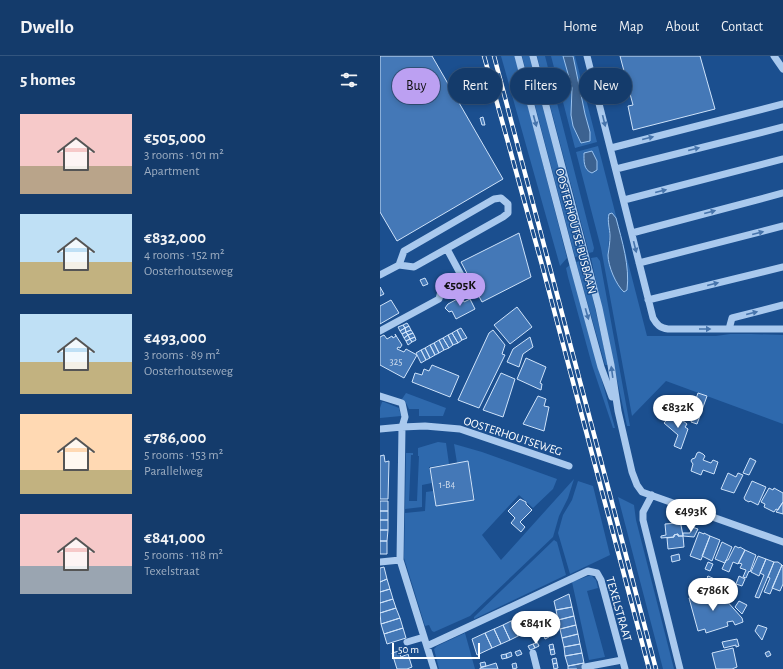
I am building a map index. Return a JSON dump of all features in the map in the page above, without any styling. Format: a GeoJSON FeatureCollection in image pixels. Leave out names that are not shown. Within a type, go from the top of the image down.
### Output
{"type":"FeatureCollection","features":[{"type":"Feature","properties":{"kind":"street","name":"OOSTERHOUTSE BUSBAAN"},"geometry":{"type":"LineString","coordinates":[[518,56],[601,367],[618,411]]}},
{"type":"Feature","properties":{"kind":"street","name":"OOSTERHOUTSE BUSBAAN"},"geometry":{"type":"LineString","coordinates":[[533,56],[597,300],[611,365],[618,411],[632,472],[637,485],[642,492],[652,495]]}},
{"type":"Feature","properties":{"kind":"street"},"geometry":{"type":"LineString","coordinates":[[587,56],[648,300],[656,324],[661,328],[668,329],[783,329]]}},
{"type":"Feature","properties":{"kind":"street"},"geometry":{"type":"LineString","coordinates":[[774,56],[783,69]]}},
{"type":"Feature","properties":{"kind":"street"},"geometry":{"type":"LineString","coordinates":[[610,148],[783,104]]}},
{"type":"Feature","properties":{"kind":"street"},"geometry":{"type":"LineString","coordinates":[[616,169],[783,127]]}},
{"type":"Feature","properties":{"kind":"street"},"geometry":{"type":"LineString","coordinates":[[624,200],[783,159]]}},
{"type":"Feature","properties":{"kind":"street"},"geometry":{"type":"LineString","coordinates":[[632,233],[783,193]]}},
{"type":"Feature","properties":{"kind":"street"},"geometry":{"type":"LineString","coordinates":[[380,275],[399,265],[414,267],[447,249],[503,217],[508,212],[508,204],[502,198],[494,199],[404,251],[399,265]]}},
{"type":"Feature","properties":{"kind":"street"},"geometry":{"type":"LineString","coordinates":[[639,263],[783,226]]}},
{"type":"Feature","properties":{"kind":"street"},"geometry":{"type":"LineString","coordinates":[[380,331],[439,299],[441,291],[459,281],[461,275],[447,249]]}},
{"type":"Feature","properties":{"kind":"street"},"geometry":{"type":"LineString","coordinates":[[648,300],[783,266]]}},
{"type":"Feature","properties":{"kind":"street"},"geometry":{"type":"LineString","coordinates":[[729,329],[732,318],[783,305]]}},
{"type":"Feature","properties":{"kind":"street"},"geometry":{"type":"LineString","coordinates":[[380,396],[402,403],[405,417],[402,426],[400,560],[434,669]]}},
{"type":"Feature","properties":{"kind":"street","name":"OOSTERHOUTSEWEG"},"geometry":{"type":"LineString","coordinates":[[380,429],[402,426],[460,429],[569,466]]}},
{"type":"Feature","properties":{"kind":"street"},"geometry":{"type":"LineString","coordinates":[[680,669],[643,520],[643,512],[652,495],[783,542]]}},
{"type":"Feature","properties":{"kind":"street"},"geometry":{"type":"LineString","coordinates":[[380,562],[400,560]]}},
{"type":"Feature","properties":{"kind":"street","name":"TEXELSTRAAT"},"geometry":{"type":"LineString","coordinates":[[427,646],[588,572],[597,573],[601,580],[625,669]]}},
{"type":"Feature","properties":{"kind":"street"},"geometry":{"type":"LineString","coordinates":[[407,642],[424,637]]}},
{"type":"Feature","properties":{"kind":"street"},"geometry":{"type":"LineString","coordinates":[[533,653],[536,669]]}},
{"type":"Feature","properties":{"kind":"street"},"geometry":{"type":"LineString","coordinates":[[585,667],[622,660]]}},
{"type":"Feature","properties":{"kind":"shaded area"},"geometry":{"type":"Polygon","coordinates":[[[501,56],[515,56],[518,68],[510,68],[510,88],[501,56]]]}},
{"type":"Feature","properties":{"kind":"shaded area"},"geometry":{"type":"Polygon","coordinates":[[[522,56],[530,56],[533,68],[525,68],[522,56]]]}},
{"type":"Feature","properties":{"kind":"shaded area"},"geometry":{"type":"Polygon","coordinates":[[[537,56],[545,56],[548,68],[540,68],[537,56]]]}},
{"type":"Feature","properties":{"kind":"shaded area"},"geometry":{"type":"Polygon","coordinates":[[[551,56],[563,56],[566,68],[554,68],[551,56]]]}},
{"type":"Feature","properties":{"kind":"shaded area"},"geometry":{"type":"Polygon","coordinates":[[[563,56],[573,56],[579,85],[579,104],[583,104],[590,132],[590,141],[581,143],[573,126],[571,115],[571,68],[566,68],[563,56]]]}},
{"type":"Feature","properties":{"kind":"shaded area"},"geometry":{"type":"Polygon","coordinates":[[[573,56],[575,56],[579,72],[579,85],[573,56]]]}},
{"type":"Feature","properties":{"kind":"shaded area"},"geometry":{"type":"Polygon","coordinates":[[[571,84],[572,88],[571,115],[573,126],[581,143],[590,141],[590,132],[583,104],[587,104],[597,142],[575,148],[564,104],[571,104],[571,84]]]}},
{"type":"Feature","properties":{"kind":"shaded area"},"geometry":{"type":"Polygon","coordinates":[[[514,104],[527,104],[567,258],[560,266],[514,104]]]}},
{"type":"Feature","properties":{"kind":"shaded area"},"geometry":{"type":"Polygon","coordinates":[[[535,104],[543,104],[583,255],[575,257],[535,104]]]}},
{"type":"Feature","properties":{"kind":"shaded area"},"geometry":{"type":"Polygon","coordinates":[[[550,104],[557,104],[594,248],[593,252],[589,253],[550,104]]]}},
{"type":"Feature","properties":{"kind":"shaded area"},"geometry":{"type":"Polygon","coordinates":[[[598,146],[647,336],[716,336],[730,334],[783,335],[783,424],[666,381],[632,416],[601,248],[576,152],[598,146]],[[616,218],[609,226],[608,251],[611,266],[628,275],[616,218]]]}},
{"type":"Feature","properties":{"kind":"shaded area"},"geometry":{"type":"Polygon","coordinates":[[[592,151],[597,161],[597,170],[592,173],[587,170],[584,162],[584,153],[592,151]]]}},
{"type":"Feature","properties":{"kind":"shaded area"},"geometry":{"type":"Polygon","coordinates":[[[612,213],[616,218],[626,263],[628,281],[627,290],[624,292],[615,280],[608,259],[610,236],[608,217],[609,214],[612,213]]]}},
{"type":"Feature","properties":{"kind":"shaded area"},"geometry":{"type":"Polygon","coordinates":[[[597,257],[600,261],[630,426],[627,426],[591,258],[597,257]]]}},
{"type":"Feature","properties":{"kind":"shaded area"},"geometry":{"type":"Polygon","coordinates":[[[584,260],[608,365],[605,365],[576,262],[584,260]]]}},
{"type":"Feature","properties":{"kind":"shaded area"},"geometry":{"type":"Polygon","coordinates":[[[570,265],[615,428],[613,428],[592,365],[566,268],[570,265]]]}},
{"type":"Feature","properties":{"kind":"shaded area"},"geometry":{"type":"Polygon","coordinates":[[[406,393],[446,408],[443,416],[419,416],[419,409],[409,409],[405,401],[402,399],[406,393]]]}},
{"type":"Feature","properties":{"kind":"shaded area"},"geometry":{"type":"Polygon","coordinates":[[[382,402],[399,408],[401,416],[380,418],[380,408],[382,402]]]}},
{"type":"Feature","properties":{"kind":"shaded area"},"geometry":{"type":"Polygon","coordinates":[[[438,442],[446,443],[449,464],[429,467],[432,483],[422,485],[422,507],[405,509],[406,453],[413,453],[413,455],[411,455],[409,501],[417,501],[418,448],[438,442]]]}},
{"type":"Feature","properties":{"kind":"shaded area"},"geometry":{"type":"Polygon","coordinates":[[[454,444],[482,452],[557,479],[553,489],[533,508],[519,495],[482,535],[501,560],[574,479],[568,498],[559,516],[553,537],[470,616],[434,632],[429,625],[425,626],[404,558],[405,513],[425,511],[426,492],[433,491],[436,506],[475,500],[468,461],[457,463],[454,444]]]}},
{"type":"Feature","properties":{"kind":"shaded area"},"geometry":{"type":"Polygon","coordinates":[[[578,481],[593,486],[610,555],[570,574],[558,533],[563,515],[572,500],[578,481]]]}},
{"type":"Feature","properties":{"kind":"shaded area"},"geometry":{"type":"Polygon","coordinates":[[[618,497],[634,505],[636,520],[674,669],[663,669],[618,497]]]}},
{"type":"Feature","properties":{"kind":"shaded area"},"geometry":{"type":"Polygon","coordinates":[[[554,540],[557,542],[566,575],[474,619],[474,617],[554,540]]]}},
{"type":"Feature","properties":{"kind":"shaded area"},"geometry":{"type":"Polygon","coordinates":[[[591,575],[596,580],[598,588],[587,591],[605,657],[589,660],[572,582],[591,575]]]}},
{"type":"Feature","properties":{"kind":"shaded area"},"geometry":{"type":"Polygon","coordinates":[[[465,633],[475,669],[439,669],[434,649],[437,646],[465,633]]]}},
{"type":"Feature","properties":{"kind":"building"},"geometry":{"type":"Polygon","coordinates":[[[380,56],[432,56],[439,68],[392,68],[392,104],[440,104],[440,70],[448,84],[448,104],[460,104],[503,179],[397,241],[380,212],[380,56]]]}},
{"type":"Feature","properties":{"kind":"building"},"geometry":{"type":"Polygon","coordinates":[[[620,56],[700,56],[715,109],[633,130],[628,106],[633,105],[632,68],[623,68],[620,56]]]}},
{"type":"Feature","properties":{"kind":"building"},"geometry":{"type":"Polygon","coordinates":[[[483,117],[485,125],[482,125],[480,118],[483,117]]]}},
{"type":"Feature","properties":{"kind":"building"},"geometry":{"type":"Polygon","coordinates":[[[519,233],[531,277],[482,302],[461,262],[519,233]]]}},
{"type":"Feature","properties":{"kind":"building"},"geometry":{"type":"Polygon","coordinates":[[[425,278],[428,284],[423,286],[420,280],[425,278]]]}},
{"type":"Feature","properties":{"kind":"building"},"geometry":{"type":"Polygon","coordinates":[[[380,287],[384,294],[380,296],[380,287]]]}},
{"type":"Feature","properties":{"kind":"building"},"geometry":{"type":"Polygon","coordinates":[[[461,297],[464,302],[470,299],[475,309],[456,319],[452,311],[449,312],[445,308],[448,304],[461,297]]]}},
{"type":"Feature","properties":{"kind":"building"},"geometry":{"type":"Polygon","coordinates":[[[391,300],[399,313],[380,324],[380,306],[391,300]]]}},
{"type":"Feature","properties":{"kind":"building"},"geometry":{"type":"Polygon","coordinates":[[[517,307],[532,327],[510,344],[494,325],[517,307]]]}},
{"type":"Feature","properties":{"kind":"building"},"geometry":{"type":"Polygon","coordinates":[[[407,323],[409,326],[405,328],[403,325],[407,323]]]}},
{"type":"Feature","properties":{"kind":"building"},"geometry":{"type":"Polygon","coordinates":[[[403,325],[405,328],[400,331],[398,327],[403,325]]]}},
{"type":"Feature","properties":{"kind":"building"},"geometry":{"type":"Polygon","coordinates":[[[409,326],[411,330],[406,332],[405,328],[409,326]]]}},
{"type":"Feature","properties":{"kind":"building"},"geometry":{"type":"Polygon","coordinates":[[[405,328],[406,332],[402,334],[400,331],[405,328]]]}},
{"type":"Feature","properties":{"kind":"building"},"geometry":{"type":"Polygon","coordinates":[[[461,328],[467,338],[462,340],[457,330],[461,328]]]}},
{"type":"Feature","properties":{"kind":"building"},"geometry":{"type":"Polygon","coordinates":[[[411,330],[413,333],[408,335],[406,332],[411,330]]]}},
{"type":"Feature","properties":{"kind":"building"},"geometry":{"type":"Polygon","coordinates":[[[457,330],[462,340],[458,343],[452,333],[457,330]]]}},
{"type":"Feature","properties":{"kind":"building"},"geometry":{"type":"Polygon","coordinates":[[[493,330],[505,345],[502,354],[505,355],[479,408],[458,400],[489,333],[493,330]]]}},
{"type":"Feature","properties":{"kind":"building"},"geometry":{"type":"Polygon","coordinates":[[[406,332],[408,335],[404,338],[402,334],[406,332]]]}},
{"type":"Feature","properties":{"kind":"building"},"geometry":{"type":"Polygon","coordinates":[[[413,333],[415,337],[410,339],[408,335],[413,333]]]}},
{"type":"Feature","properties":{"kind":"building"},"geometry":{"type":"Polygon","coordinates":[[[452,333],[458,343],[453,345],[448,335],[452,333]]]}},
{"type":"Feature","properties":{"kind":"building"},"geometry":{"type":"Polygon","coordinates":[[[395,334],[402,345],[397,349],[404,352],[406,349],[417,355],[404,378],[380,365],[380,337],[384,335],[387,339],[392,336],[393,338],[396,336],[395,334]]]}},
{"type":"Feature","properties":{"kind":"building"},"geometry":{"type":"Polygon","coordinates":[[[408,335],[410,339],[406,341],[404,338],[408,335]]]}},
{"type":"Feature","properties":{"kind":"building"},"geometry":{"type":"Polygon","coordinates":[[[448,335],[453,345],[449,348],[443,338],[448,335]]]}},
{"type":"Feature","properties":{"kind":"building"},"geometry":{"type":"Polygon","coordinates":[[[415,337],[416,340],[412,342],[410,339],[415,337]]]}},
{"type":"Feature","properties":{"kind":"building"},"geometry":{"type":"Polygon","coordinates":[[[530,337],[533,347],[523,354],[519,367],[507,362],[513,349],[530,337]]]}},
{"type":"Feature","properties":{"kind":"building"},"geometry":{"type":"Polygon","coordinates":[[[443,338],[449,348],[444,350],[439,340],[443,338]]]}},
{"type":"Feature","properties":{"kind":"building"},"geometry":{"type":"Polygon","coordinates":[[[410,339],[412,342],[408,345],[406,341],[410,339]]]}},
{"type":"Feature","properties":{"kind":"building"},"geometry":{"type":"Polygon","coordinates":[[[439,340],[444,350],[439,353],[434,343],[439,340]]]}},
{"type":"Feature","properties":{"kind":"building"},"geometry":{"type":"Polygon","coordinates":[[[434,343],[439,353],[435,355],[430,345],[434,343]]]}},
{"type":"Feature","properties":{"kind":"building"},"geometry":{"type":"Polygon","coordinates":[[[430,345],[435,355],[430,358],[425,348],[430,345]]]}},
{"type":"Feature","properties":{"kind":"building"},"geometry":{"type":"Polygon","coordinates":[[[425,348],[430,358],[426,360],[421,350],[425,348]]]}},
{"type":"Feature","properties":{"kind":"building"},"geometry":{"type":"Polygon","coordinates":[[[421,350],[426,360],[421,363],[416,353],[421,350]]]}},
{"type":"Feature","properties":{"kind":"building"},"geometry":{"type":"Polygon","coordinates":[[[526,358],[546,367],[540,383],[542,384],[541,390],[517,379],[526,358]]]}},
{"type":"Feature","properties":{"kind":"building"},"geometry":{"type":"Polygon","coordinates":[[[432,365],[459,376],[450,397],[412,382],[415,373],[422,375],[424,369],[429,371],[432,365]]]}},
{"type":"Feature","properties":{"kind":"building"},"geometry":{"type":"Polygon","coordinates":[[[501,373],[515,379],[503,417],[483,410],[501,373]]]}},
{"type":"Feature","properties":{"kind":"building"},"geometry":{"type":"Polygon","coordinates":[[[698,393],[707,396],[697,424],[691,422],[694,414],[691,413],[698,393]]]}},
{"type":"Feature","properties":{"kind":"building"},"geometry":{"type":"Polygon","coordinates":[[[538,396],[546,399],[544,406],[549,407],[544,431],[523,424],[538,396]]]}},
{"type":"Feature","properties":{"kind":"building"},"geometry":{"type":"Polygon","coordinates":[[[673,413],[687,424],[685,427],[688,429],[681,449],[674,446],[678,435],[664,423],[673,413]]]}},
{"type":"Feature","properties":{"kind":"building"},"geometry":{"type":"Polygon","coordinates":[[[699,452],[705,456],[703,460],[711,463],[713,460],[718,462],[714,474],[703,470],[701,475],[691,471],[693,464],[691,461],[699,452]]]}},
{"type":"Feature","properties":{"kind":"building"},"geometry":{"type":"Polygon","coordinates":[[[384,455],[385,462],[389,461],[388,499],[380,499],[380,456],[384,455]]]}},
{"type":"Feature","properties":{"kind":"building"},"geometry":{"type":"Polygon","coordinates":[[[750,458],[756,461],[749,475],[743,473],[750,458]]]}},
{"type":"Feature","properties":{"kind":"building"},"geometry":{"type":"Polygon","coordinates":[[[468,461],[474,500],[436,506],[430,468],[468,461]]]}},
{"type":"Feature","properties":{"kind":"building"},"geometry":{"type":"Polygon","coordinates":[[[728,473],[736,477],[738,473],[743,475],[734,493],[721,489],[728,473]]]}},
{"type":"Feature","properties":{"kind":"building"},"geometry":{"type":"Polygon","coordinates":[[[752,481],[766,487],[758,505],[745,500],[744,498],[752,481]]]}},
{"type":"Feature","properties":{"kind":"building"},"geometry":{"type":"Polygon","coordinates":[[[769,488],[773,490],[774,488],[783,493],[783,502],[778,510],[776,509],[774,512],[764,507],[765,504],[761,502],[769,488]]]}},
{"type":"Feature","properties":{"kind":"building"},"geometry":{"type":"Polygon","coordinates":[[[520,499],[526,502],[532,510],[520,522],[525,527],[521,532],[511,523],[515,518],[508,511],[520,499]]]}},
{"type":"Feature","properties":{"kind":"building"},"geometry":{"type":"Polygon","coordinates":[[[380,501],[388,501],[388,511],[380,511],[380,501]]]}},
{"type":"Feature","properties":{"kind":"building"},"geometry":{"type":"Polygon","coordinates":[[[783,502],[783,514],[776,512],[783,502]]]}},
{"type":"Feature","properties":{"kind":"building"},"geometry":{"type":"Polygon","coordinates":[[[380,511],[388,511],[388,520],[380,520],[380,511]]]}},
{"type":"Feature","properties":{"kind":"building"},"geometry":{"type":"Polygon","coordinates":[[[380,520],[388,520],[388,530],[380,530],[380,520]]]}},
{"type":"Feature","properties":{"kind":"building"},"geometry":{"type":"Polygon","coordinates":[[[677,523],[681,525],[683,536],[678,536],[678,534],[674,535],[674,537],[661,538],[661,536],[666,535],[665,524],[677,523]]]}},
{"type":"Feature","properties":{"kind":"building"},"geometry":{"type":"Polygon","coordinates":[[[692,527],[698,529],[694,537],[683,536],[683,533],[690,533],[692,527]]]}},
{"type":"Feature","properties":{"kind":"building"},"geometry":{"type":"Polygon","coordinates":[[[380,530],[388,530],[387,541],[380,541],[380,530]]]}},
{"type":"Feature","properties":{"kind":"building"},"geometry":{"type":"Polygon","coordinates":[[[699,532],[710,536],[701,560],[690,556],[699,532]]]}},
{"type":"Feature","properties":{"kind":"building"},"geometry":{"type":"Polygon","coordinates":[[[678,534],[678,536],[683,536],[684,547],[668,549],[667,538],[674,537],[674,535],[678,534]]]}},
{"type":"Feature","properties":{"kind":"building"},"geometry":{"type":"Polygon","coordinates":[[[710,536],[720,540],[712,561],[702,556],[710,536]]]}},
{"type":"Feature","properties":{"kind":"building"},"geometry":{"type":"Polygon","coordinates":[[[380,541],[387,541],[387,554],[380,554],[380,541]]]}},
{"type":"Feature","properties":{"kind":"building"},"geometry":{"type":"Polygon","coordinates":[[[722,542],[732,547],[725,563],[715,559],[722,542]]]}},
{"type":"Feature","properties":{"kind":"building"},"geometry":{"type":"Polygon","coordinates":[[[735,546],[745,550],[738,564],[733,562],[729,572],[722,569],[735,546]]]}},
{"type":"Feature","properties":{"kind":"building"},"geometry":{"type":"Polygon","coordinates":[[[745,550],[756,555],[750,572],[749,571],[746,578],[743,577],[746,570],[740,568],[742,564],[738,564],[745,550]]]}},
{"type":"Feature","properties":{"kind":"building"},"geometry":{"type":"Polygon","coordinates":[[[679,554],[680,560],[672,562],[671,556],[679,554]]]}},
{"type":"Feature","properties":{"kind":"building"},"geometry":{"type":"Polygon","coordinates":[[[758,556],[766,559],[759,576],[751,572],[758,556]]]}},
{"type":"Feature","properties":{"kind":"building"},"geometry":{"type":"Polygon","coordinates":[[[766,559],[774,562],[759,598],[755,597],[764,575],[760,573],[766,559]]]}},
{"type":"Feature","properties":{"kind":"building"},"geometry":{"type":"Polygon","coordinates":[[[708,562],[713,564],[710,571],[705,569],[708,562]]]}},
{"type":"Feature","properties":{"kind":"building"},"geometry":{"type":"Polygon","coordinates":[[[774,562],[778,562],[782,565],[770,594],[764,592],[770,578],[768,577],[774,562]]]}},
{"type":"Feature","properties":{"kind":"building"},"geometry":{"type":"Polygon","coordinates":[[[782,565],[783,584],[780,591],[772,588],[782,565]]]}},
{"type":"Feature","properties":{"kind":"building"},"geometry":{"type":"Polygon","coordinates":[[[384,567],[387,579],[380,582],[380,568],[384,567]]]}},
{"type":"Feature","properties":{"kind":"building"},"geometry":{"type":"Polygon","coordinates":[[[708,576],[717,580],[715,586],[707,577],[708,576]]]}},
{"type":"Feature","properties":{"kind":"building"},"geometry":{"type":"Polygon","coordinates":[[[739,576],[745,579],[742,586],[736,584],[739,576]]]}},
{"type":"Feature","properties":{"kind":"building"},"geometry":{"type":"Polygon","coordinates":[[[387,579],[390,589],[380,592],[380,582],[387,579]]]}},
{"type":"Feature","properties":{"kind":"building"},"geometry":{"type":"Polygon","coordinates":[[[390,589],[393,599],[380,603],[380,592],[390,589]]]}},
{"type":"Feature","properties":{"kind":"building"},"geometry":{"type":"Polygon","coordinates":[[[717,590],[742,618],[743,622],[735,625],[733,621],[727,622],[728,626],[706,633],[705,629],[698,631],[689,598],[717,590]]]}},
{"type":"Feature","properties":{"kind":"building"},"geometry":{"type":"Polygon","coordinates":[[[569,594],[572,607],[556,610],[554,601],[569,594]]]}},
{"type":"Feature","properties":{"kind":"building"},"geometry":{"type":"Polygon","coordinates":[[[393,599],[396,608],[380,613],[380,603],[393,599]]]}},
{"type":"Feature","properties":{"kind":"building"},"geometry":{"type":"Polygon","coordinates":[[[739,601],[747,605],[742,614],[735,607],[739,601]]]}},
{"type":"Feature","properties":{"kind":"building"},"geometry":{"type":"Polygon","coordinates":[[[572,607],[574,616],[558,620],[556,610],[572,607]]]}},
{"type":"Feature","properties":{"kind":"building"},"geometry":{"type":"Polygon","coordinates":[[[396,608],[400,618],[381,624],[380,613],[396,608]]]}},
{"type":"Feature","properties":{"kind":"building"},"geometry":{"type":"Polygon","coordinates":[[[529,612],[537,629],[528,634],[520,617],[529,612]]]}},
{"type":"Feature","properties":{"kind":"building"},"geometry":{"type":"Polygon","coordinates":[[[537,613],[539,617],[535,618],[533,614],[537,613]]]}},
{"type":"Feature","properties":{"kind":"building"},"geometry":{"type":"Polygon","coordinates":[[[574,616],[576,625],[560,629],[558,620],[574,616]]]}},
{"type":"Feature","properties":{"kind":"building"},"geometry":{"type":"Polygon","coordinates":[[[520,617],[527,632],[518,636],[511,621],[520,617]]]}},
{"type":"Feature","properties":{"kind":"building"},"geometry":{"type":"Polygon","coordinates":[[[539,617],[541,620],[537,622],[535,618],[539,617]]]}},
{"type":"Feature","properties":{"kind":"building"},"geometry":{"type":"Polygon","coordinates":[[[400,618],[403,628],[384,634],[381,624],[400,618]]]}},
{"type":"Feature","properties":{"kind":"building"},"geometry":{"type":"Polygon","coordinates":[[[511,621],[518,636],[510,640],[503,625],[511,621]]]}},
{"type":"Feature","properties":{"kind":"building"},"geometry":{"type":"Polygon","coordinates":[[[503,625],[510,640],[501,644],[494,629],[503,625]]]}},
{"type":"Feature","properties":{"kind":"building"},"geometry":{"type":"Polygon","coordinates":[[[576,625],[578,634],[562,638],[560,629],[576,625]]]}},
{"type":"Feature","properties":{"kind":"building"},"geometry":{"type":"Polygon","coordinates":[[[758,625],[767,628],[762,640],[755,631],[758,625]]]}},
{"type":"Feature","properties":{"kind":"building"},"geometry":{"type":"Polygon","coordinates":[[[403,628],[406,638],[387,644],[384,634],[403,628]]]}},
{"type":"Feature","properties":{"kind":"building"},"geometry":{"type":"Polygon","coordinates":[[[544,628],[547,632],[543,634],[541,630],[544,628]]]}},
{"type":"Feature","properties":{"kind":"building"},"geometry":{"type":"Polygon","coordinates":[[[494,629],[501,644],[492,648],[485,633],[494,629]]]}},
{"type":"Feature","properties":{"kind":"building"},"geometry":{"type":"Polygon","coordinates":[[[547,632],[549,637],[545,639],[543,634],[547,632]]]}},
{"type":"Feature","properties":{"kind":"building"},"geometry":{"type":"Polygon","coordinates":[[[485,633],[492,648],[477,655],[472,639],[485,633]]]}},
{"type":"Feature","properties":{"kind":"building"},"geometry":{"type":"Polygon","coordinates":[[[578,634],[580,644],[564,647],[562,638],[578,634]]]}},
{"type":"Feature","properties":{"kind":"building"},"geometry":{"type":"Polygon","coordinates":[[[737,639],[739,646],[736,647],[736,645],[724,648],[722,642],[737,639]]]}},
{"type":"Feature","properties":{"kind":"building"},"geometry":{"type":"Polygon","coordinates":[[[537,642],[539,646],[535,648],[533,644],[537,642]]]}},
{"type":"Feature","properties":{"kind":"building"},"geometry":{"type":"Polygon","coordinates":[[[533,644],[535,648],[530,650],[528,646],[533,644]]]}},
{"type":"Feature","properties":{"kind":"building"},"geometry":{"type":"Polygon","coordinates":[[[553,644],[554,649],[550,650],[549,645],[553,644]]]}},
{"type":"Feature","properties":{"kind":"building"},"geometry":{"type":"Polygon","coordinates":[[[580,644],[582,653],[565,656],[564,647],[580,644]]]}},
{"type":"Feature","properties":{"kind":"building"},"geometry":{"type":"Polygon","coordinates":[[[733,648],[737,667],[732,669],[716,669],[712,653],[733,648]]]}},
{"type":"Feature","properties":{"kind":"building"},"geometry":{"type":"Polygon","coordinates":[[[554,649],[555,654],[551,655],[550,650],[554,649]]]}},
{"type":"Feature","properties":{"kind":"building"},"geometry":{"type":"Polygon","coordinates":[[[520,650],[522,654],[517,656],[515,652],[520,650]]]}},
{"type":"Feature","properties":{"kind":"building"},"geometry":{"type":"Polygon","coordinates":[[[399,651],[401,657],[408,654],[412,667],[407,669],[397,669],[392,653],[399,651]]]}},
{"type":"Feature","properties":{"kind":"building"},"geometry":{"type":"Polygon","coordinates":[[[769,651],[771,655],[767,657],[765,653],[769,651]]]}},
{"type":"Feature","properties":{"kind":"building"},"geometry":{"type":"Polygon","coordinates":[[[511,652],[512,656],[507,658],[506,654],[511,652]]]}},
{"type":"Feature","properties":{"kind":"building"},"geometry":{"type":"Polygon","coordinates":[[[582,653],[584,663],[568,666],[565,656],[582,653]]]}},
{"type":"Feature","properties":{"kind":"building"},"geometry":{"type":"Polygon","coordinates":[[[506,654],[507,658],[502,659],[501,655],[506,654]]]}},
{"type":"Feature","properties":{"kind":"building"},"geometry":{"type":"Polygon","coordinates":[[[556,658],[557,663],[553,664],[552,659],[556,658]]]}},
{"type":"Feature","properties":{"kind":"building"},"geometry":{"type":"Polygon","coordinates":[[[485,662],[486,666],[481,667],[480,663],[485,662]]]}},
{"type":"Feature","properties":{"kind":"building"},"geometry":{"type":"Polygon","coordinates":[[[496,663],[498,669],[480,669],[480,668],[496,663]]]}},
{"type":"Feature","properties":{"kind":"building"},"geometry":{"type":"Polygon","coordinates":[[[516,663],[517,668],[513,669],[512,664],[516,663]]]}},
{"type":"Feature","properties":{"kind":"building"},"geometry":{"type":"Polygon","coordinates":[[[557,663],[558,668],[554,669],[553,664],[557,663]]]}},
{"type":"Feature","properties":{"kind":"building"},"geometry":{"type":"Polygon","coordinates":[[[584,663],[585,669],[568,669],[568,666],[584,663]]]}},
{"type":"Feature","properties":{"kind":"tunnel"},"geometry":{"type":"LineString","coordinates":[[577,669],[585,667]]}},
{"type":"Feature","properties":{"kind":"railway"},"geometry":{"type":"LineString","coordinates":[[484,56],[542,265],[649,669]]}},
{"type":"Feature","properties":{"kind":"railway"},"geometry":{"type":"LineString","coordinates":[[494,56],[656,669]]}}]}
